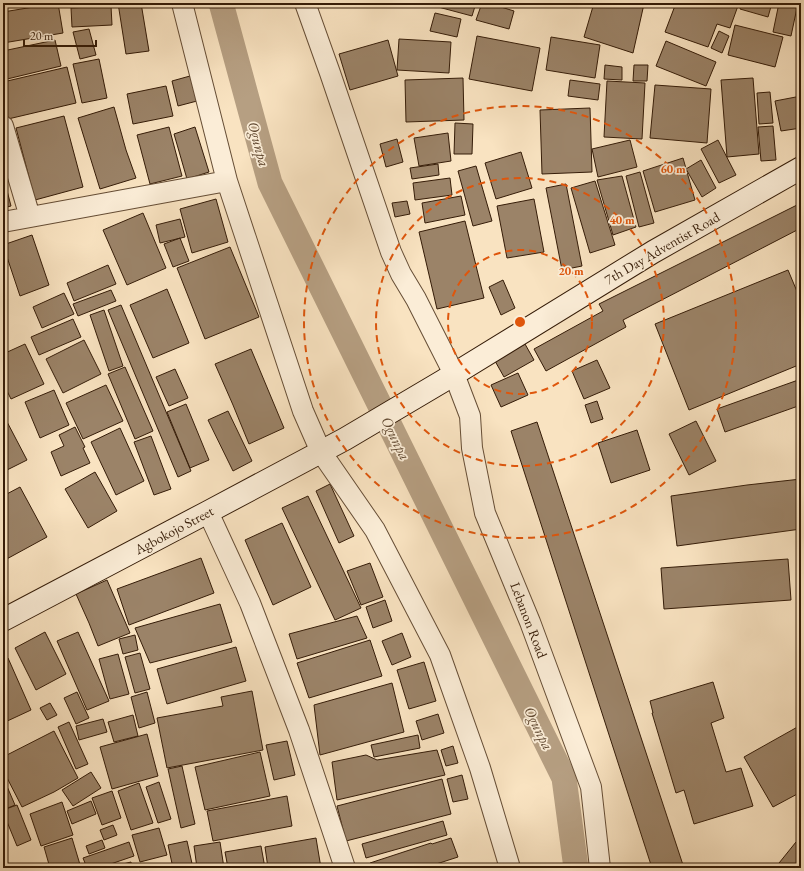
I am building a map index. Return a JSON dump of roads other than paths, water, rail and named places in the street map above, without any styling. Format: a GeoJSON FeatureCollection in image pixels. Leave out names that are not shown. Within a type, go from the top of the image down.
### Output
{"type":"FeatureCollection","features":[{"type":"Feature","properties":{"kind":"street"},"geometry":{"type":"LineString","coordinates":[[182,3],[227,181],[303,411],[321,452],[375,530],[440,656],[480,768],[510,868]]}},
{"type":"Feature","properties":{"kind":"street","name":"Lebanon Road"},"geometry":{"type":"LineString","coordinates":[[305,3],[391,252],[401,274],[416,299],[449,377],[470,416],[472,448],[485,513],[530,622],[591,787],[600,868]]}},
{"type":"Feature","properties":{"kind":"street"},"geometry":{"type":"LineString","coordinates":[[3,126],[30,217]]}},
{"type":"Feature","properties":{"kind":"street","name":"7th Day Adventist Road"},"geometry":{"type":"LineString","coordinates":[[345,439],[653,252],[801,168]]}},
{"type":"Feature","properties":{"kind":"street"},"geometry":{"type":"LineString","coordinates":[[3,222],[227,181]]}},
{"type":"Feature","properties":{"kind":"street","name":"Agbokojo Street"},"geometry":{"type":"LineString","coordinates":[[3,620],[345,439]]}},
{"type":"Feature","properties":{"kind":"street"},"geometry":{"type":"LineString","coordinates":[[208,512],[250,603],[298,730],[345,868]]}},
{"type":"Feature","properties":{"kind":"waterway","name":"Ogunpa"},"geometry":{"type":"LineString","coordinates":[[221,3],[270,183],[564,778],[576,868]]}}]}
